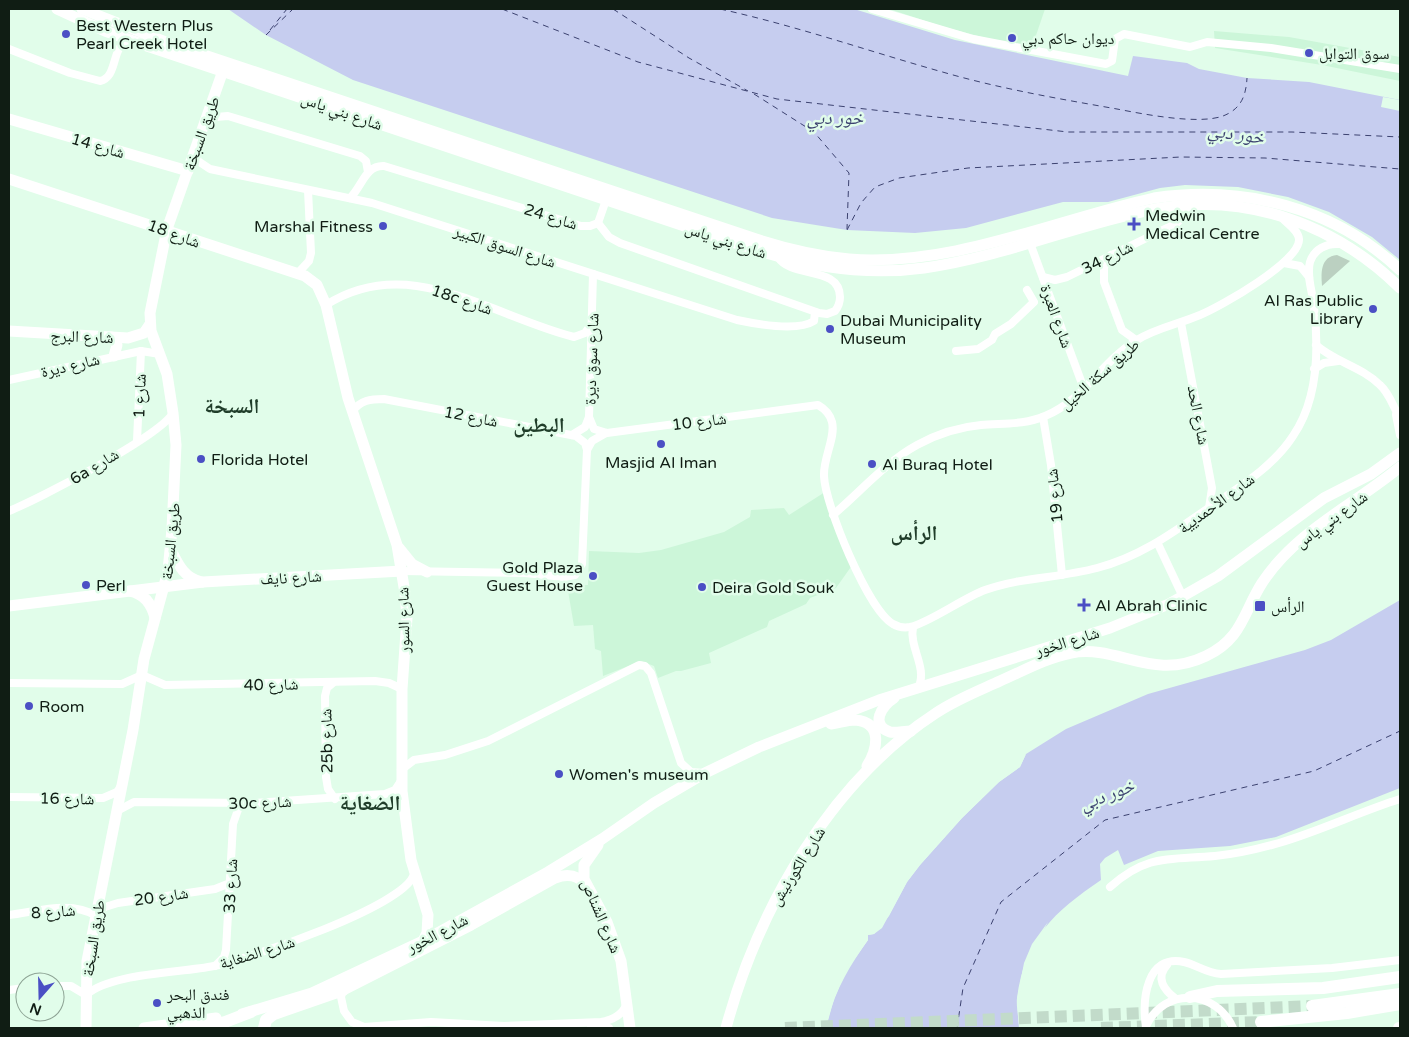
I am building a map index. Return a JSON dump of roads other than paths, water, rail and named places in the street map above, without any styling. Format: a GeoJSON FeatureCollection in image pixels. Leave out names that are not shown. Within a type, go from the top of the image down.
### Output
{"type":"FeatureCollection","features":[{"type":"Feature","properties":{"kind":"main road","name":"شارع بني ياس"},"geometry":{"type":"LineString","coordinates":[[57,9],[130,40],[225,66],[756,240],[816,254],[851,259],[908,257],[963,248],[1154,198],[1210,193],[1268,200],[1322,218],[1372,247],[1400,270]]}},
{"type":"Feature","properties":{"kind":"main road","name":"شارع بني ياس"},"geometry":{"type":"LineString","coordinates":[[82,9],[225,66],[606,200],[778,257],[810,265],[865,271],[901,270],[943,265],[1140,212],[1190,205],[1230,206],[1278,215],[1316,228],[1351,247],[1400,288]]}},
{"type":"Feature","properties":{"kind":"main road","name":"طريق السبخة"},"geometry":{"type":"LineString","coordinates":[[86,1028],[88,1018],[86,969],[142,675],[155,618],[165,586],[170,549],[176,445],[167,374],[150,324],[160,255],[166,229],[225,66]]}},
{"type":"Feature","properties":{"kind":"main road","name":"شارع 14"},"geometry":{"type":"LineString","coordinates":[[9,119],[188,172]]}},
{"type":"Feature","properties":{"kind":"main road","name":"شارع 18"},"geometry":{"type":"LineString","coordinates":[[9,179],[166,229],[241,257],[297,274],[317,285],[326,305]]}},
{"type":"Feature","properties":{"kind":"main road"},"geometry":{"type":"LineString","coordinates":[[174,210],[174,221],[182,235]]}},
{"type":"Feature","properties":{"kind":"main road"},"geometry":{"type":"LineString","coordinates":[[810,265],[822,262],[823,258],[816,254]]}},
{"type":"Feature","properties":{"kind":"main road"},"geometry":{"type":"LineString","coordinates":[[865,271],[862,267],[865,263],[897,263],[908,257]]}},
{"type":"Feature","properties":{"kind":"main road","name":"شارع السور"},"geometry":{"type":"LineString","coordinates":[[326,305],[352,412],[397,545],[402,571],[406,627],[402,689],[401,776],[406,831],[414,874],[428,915],[427,933],[423,941]]}},
{"type":"Feature","properties":{"kind":"main road","name":"شارع البرج"},"geometry":{"type":"LineString","coordinates":[[9,331],[134,338],[144,333],[150,324]]}},
{"type":"Feature","properties":{"kind":"main road"},"geometry":{"type":"LineString","coordinates":[[111,337],[117,345],[114,356]]}},
{"type":"Feature","properties":{"kind":"main road","name":"شارع بني ياس"},"geometry":{"type":"LineString","coordinates":[[911,731],[952,703],[1059,656],[1087,651],[1102,652],[1132,662],[1160,666],[1203,658],[1228,642],[1237,632],[1263,581],[1289,550],[1316,527],[1342,509],[1399,458]]}},
{"type":"Feature","properties":{"kind":"main road","name":"شارع الخور"},"geometry":{"type":"LineString","coordinates":[[144,1028],[251,1012],[292,1000],[332,985],[423,941],[517,890],[602,839],[654,803],[704,773],[804,729],[915,688],[1125,623],[1183,597],[1229,568],[1333,492],[1399,458]]}},
{"type":"Feature","properties":{"kind":"main road"},"geometry":{"type":"LineString","coordinates":[[1333,492],[1342,509]]}},
{"type":"Feature","properties":{"kind":"main road"},"geometry":{"type":"LineString","coordinates":[[397,545],[409,561],[427,572]]}},
{"type":"Feature","properties":{"kind":"main road"},"geometry":{"type":"LineString","coordinates":[[170,549],[188,576],[203,582]]}},
{"type":"Feature","properties":{"kind":"main road","name":"شارع نايف"},"geometry":{"type":"LineString","coordinates":[[9,606],[126,590],[203,582],[402,571]]}},
{"type":"Feature","properties":{"kind":"main road"},"geometry":{"type":"LineString","coordinates":[[376,573],[386,575],[394,580],[405,593]]}},
{"type":"Feature","properties":{"kind":"main road"},"geometry":{"type":"LineString","coordinates":[[126,590],[141,595],[149,602],[155,618]]}},
{"type":"Feature","properties":{"kind":"main road"},"geometry":{"type":"LineString","coordinates":[[911,731],[890,732],[882,725],[879,715],[883,705],[915,688]]}},
{"type":"Feature","properties":{"kind":"main road"},"geometry":{"type":"LineString","coordinates":[[804,729],[854,720],[863,722],[872,729],[876,736],[876,750],[854,786]]}},
{"type":"Feature","properties":{"kind":"main road","name":"شارع الكورنيش"},"geometry":{"type":"LineString","coordinates":[[726,1028],[743,970],[773,903],[814,836],[854,786],[911,731]]}},
{"type":"Feature","properties":{"kind":"main road","name":"شارع الشناص"},"geometry":{"type":"LineString","coordinates":[[602,839],[584,865],[583,872],[587,886],[614,941],[628,1001],[630,1028]]}},
{"type":"Feature","properties":{"kind":"main road","name":"شارع الخور"},"geometry":{"type":"LineString","coordinates":[[344,990],[471,925],[555,878],[562,876],[576,877],[587,886]]}},
{"type":"Feature","properties":{"kind":"main road"},"geometry":{"type":"LineString","coordinates":[[1190,997],[1217,991],[1314,989],[1400,977]]}},
{"type":"Feature","properties":{"kind":"main road"},"geometry":{"type":"LineString","coordinates":[[264,1028],[266,1020],[274,1014],[344,990]]}},
{"type":"Feature","properties":{"kind":"main road"},"geometry":{"type":"LineString","coordinates":[[1312,1006],[1400,994]]}},
{"type":"Feature","properties":{"kind":"main road"},"geometry":{"type":"LineString","coordinates":[[1348,1013],[1400,1004]]}},
{"type":"Feature","properties":{"kind":"main road"},"geometry":{"type":"LineString","coordinates":[[1260,1022],[1400,1010]]}},
{"type":"Feature","properties":{"kind":"main road"},"geometry":{"type":"LineString","coordinates":[[197,1028],[225,1022],[251,1012]]}},
{"type":"Feature","properties":{"kind":"street"},"geometry":{"type":"LineString","coordinates":[[872,9],[973,39],[1104,64],[1112,61],[1115,39],[1124,34],[1190,47],[1207,42],[1271,48],[1400,69]]}},
{"type":"Feature","properties":{"kind":"street"},"geometry":{"type":"LineString","coordinates":[[9,49],[96,81],[107,78],[120,46],[130,40]]}},
{"type":"Feature","properties":{"kind":"street"},"geometry":{"type":"LineString","coordinates":[[205,123],[216,117],[228,116],[363,158],[368,164],[368,172],[350,198]]}},
{"type":"Feature","properties":{"kind":"street","name":"شارع السوق الكبير"},"geometry":{"type":"LineString","coordinates":[[195,151],[201,165],[210,170],[383,206],[719,315],[756,324],[808,324],[814,321],[815,312]]}},
{"type":"Feature","properties":{"kind":"street","name":"شارع 24"},"geometry":{"type":"LineString","coordinates":[[368,172],[380,166],[389,167],[581,226],[590,226],[598,223],[609,237],[620,243],[815,312]]}},
{"type":"Feature","properties":{"kind":"street"},"geometry":{"type":"LineString","coordinates":[[297,274],[304,268],[311,253],[308,190]]}},
{"type":"Feature","properties":{"kind":"street"},"geometry":{"type":"LineString","coordinates":[[598,223],[606,200]]}},
{"type":"Feature","properties":{"kind":"street","name":"شارع 34"},"geometry":{"type":"LineString","coordinates":[[1043,277],[1061,280],[1181,220],[1190,205]]}},
{"type":"Feature","properties":{"kind":"street","name":"طريق سكة الخيل"},"geometry":{"type":"LineString","coordinates":[[833,515],[905,453],[932,438],[966,427],[1015,424],[1043,417],[1064,406],[1136,340],[1181,323],[1220,305],[1284,263],[1295,251],[1299,241],[1296,231],[1278,215]]}},
{"type":"Feature","properties":{"kind":"street","name":"شارع العبرة"},"geometry":{"type":"LineString","coordinates":[[1030,243],[1084,389]]}},
{"type":"Feature","properties":{"kind":"street","name":"شارع الأحمديية"},"geometry":{"type":"LineString","coordinates":[[914,627],[968,597],[996,586],[1099,568],[1129,558],[1158,544],[1258,473],[1289,442],[1306,413],[1314,369],[1316,345],[1310,260],[1316,252],[1332,244],[1351,247]]}},
{"type":"Feature","properties":{"kind":"street"},"geometry":{"type":"LineString","coordinates":[[1111,255],[1104,267],[1104,282],[1122,330],[1136,340]]}},
{"type":"Feature","properties":{"kind":"street"},"geometry":{"type":"LineString","coordinates":[[778,257],[789,267],[828,278],[839,286],[840,300],[838,308],[827,314],[815,312]]}},
{"type":"Feature","properties":{"kind":"street"},"geometry":{"type":"LineString","coordinates":[[1284,263],[1300,266],[1310,279]]}},
{"type":"Feature","properties":{"kind":"street","name":"شارع سوق ديرة"},"geometry":{"type":"LineString","coordinates":[[572,435],[581,430],[589,417],[593,274]]}},
{"type":"Feature","properties":{"kind":"street","name":"18c شارع"},"geometry":{"type":"LineString","coordinates":[[326,305],[360,288],[401,283],[429,287],[574,337],[585,333],[592,323]]}},
{"type":"Feature","properties":{"kind":"street"},"geometry":{"type":"LineString","coordinates":[[956,352],[978,349],[992,340],[995,334],[1011,324],[1034,302],[1027,290]]}},
{"type":"Feature","properties":{"kind":"street","name":"شارع الحد"},"geometry":{"type":"LineString","coordinates":[[1181,323],[1212,488],[1209,508]]}},
{"type":"Feature","properties":{"kind":"street"},"geometry":{"type":"LineString","coordinates":[[1316,345],[1340,362],[1375,380],[1386,392],[1400,418]]}},
{"type":"Feature","properties":{"kind":"street","name":"شارع ديرة"},"geometry":{"type":"LineString","coordinates":[[9,380],[140,351],[160,354]]}},
{"type":"Feature","properties":{"kind":"street","name":"شارع 1"},"geometry":{"type":"LineString","coordinates":[[137,441],[140,351]]}},
{"type":"Feature","properties":{"kind":"street"},"geometry":{"type":"LineString","coordinates":[[1314,369],[1328,362],[1340,362]]}},
{"type":"Feature","properties":{"kind":"street","name":"شارع 12"},"geometry":{"type":"LineString","coordinates":[[352,412],[356,407],[368,400],[384,400],[572,435]]}},
{"type":"Feature","properties":{"kind":"street","name":"شارع 10"},"geometry":{"type":"LineString","coordinates":[[606,433],[818,405],[824,409],[832,420],[832,434],[826,454],[824,473],[826,494],[833,515]]}},
{"type":"Feature","properties":{"kind":"street"},"geometry":{"type":"LineString","coordinates":[[1396,410],[1400,435]]}},
{"type":"Feature","properties":{"kind":"street","name":"6a شارع"},"geometry":{"type":"LineString","coordinates":[[9,511],[60,487],[137,441],[163,424],[173,412]]}},
{"type":"Feature","properties":{"kind":"street"},"geometry":{"type":"LineString","coordinates":[[589,417],[594,429],[606,433]]}},
{"type":"Feature","properties":{"kind":"street","name":"شارع 19"},"geometry":{"type":"LineString","coordinates":[[1043,417],[1050,456],[1062,575]]}},
{"type":"Feature","properties":{"kind":"street"},"geometry":{"type":"LineString","coordinates":[[587,450],[592,441],[606,433]]}},
{"type":"Feature","properties":{"kind":"street"},"geometry":{"type":"LineString","coordinates":[[572,435],[582,440],[587,450]]}},
{"type":"Feature","properties":{"kind":"street"},"geometry":{"type":"LineString","coordinates":[[1399,458],[1400,444]]}},
{"type":"Feature","properties":{"kind":"street","name":"شارع نايف"},"geometry":{"type":"LineString","coordinates":[[402,571],[525,573],[564,577],[575,575],[582,564],[587,450]]}},
{"type":"Feature","properties":{"kind":"street"},"geometry":{"type":"LineString","coordinates":[[833,515],[868,589],[883,615],[912,638]]}},
{"type":"Feature","properties":{"kind":"street"},"geometry":{"type":"LineString","coordinates":[[1158,544],[1183,597]]}},
{"type":"Feature","properties":{"kind":"street"},"geometry":{"type":"LineString","coordinates":[[900,627],[914,627],[912,638],[921,670],[915,688]]}},
{"type":"Feature","properties":{"kind":"street"},"geometry":{"type":"LineString","coordinates":[[401,776],[414,760],[459,751],[488,740],[639,665],[645,666],[652,673],[681,763],[691,772],[704,773]]}},
{"type":"Feature","properties":{"kind":"street"},"geometry":{"type":"LineString","coordinates":[[921,670],[936,681]]}},
{"type":"Feature","properties":{"kind":"street"},"geometry":{"type":"LineString","coordinates":[[9,683],[122,684],[142,675]]}},
{"type":"Feature","properties":{"kind":"street","name":"شارع 40"},"geometry":{"type":"LineString","coordinates":[[142,675],[157,683],[174,686],[382,682],[402,689]]}},
{"type":"Feature","properties":{"kind":"street","name":"25b شارع"},"geometry":{"type":"LineString","coordinates":[[334,683],[328,688],[325,696],[326,777],[328,789],[335,799]]}},
{"type":"Feature","properties":{"kind":"street","name":"30c شارع"},"geometry":{"type":"LineString","coordinates":[[116,811],[134,802],[240,804],[335,799],[385,794],[395,790],[401,776]]}},
{"type":"Feature","properties":{"kind":"street","name":"شارع 16"},"geometry":{"type":"LineString","coordinates":[[9,797],[103,798],[117,792],[121,786]]}},
{"type":"Feature","properties":{"kind":"street"},"geometry":{"type":"LineString","coordinates":[[1110,887],[1121,877],[1148,862],[1179,856],[1231,854],[1278,844],[1400,798]]}},
{"type":"Feature","properties":{"kind":"street","name":"شارع 33"},"geometry":{"type":"LineString","coordinates":[[214,966],[224,956],[226,950],[234,817],[240,804]]}},
{"type":"Feature","properties":{"kind":"street","name":"شارع الضغاية"},"geometry":{"type":"LineString","coordinates":[[86,995],[100,985],[113,981],[214,966],[266,951],[326,929],[404,888],[411,882],[414,874]]}},
{"type":"Feature","properties":{"kind":"street","name":"شارع 20"},"geometry":{"type":"LineString","coordinates":[[96,916],[111,904],[215,889],[230,883]]}},
{"type":"Feature","properties":{"kind":"street","name":"شارع 8"},"geometry":{"type":"LineString","coordinates":[[9,915],[68,908],[83,909],[96,916]]}},
{"type":"Feature","properties":{"kind":"street"},"geometry":{"type":"LineString","coordinates":[[1146,1027],[1148,982],[1156,970],[1169,963],[1184,962],[1204,971],[1221,974],[1332,968],[1400,960]]}},
{"type":"Feature","properties":{"kind":"street"},"geometry":{"type":"LineString","coordinates":[[1169,963],[1162,973],[1161,981],[1166,992],[1176,999]]}},
{"type":"Feature","properties":{"kind":"street"},"geometry":{"type":"LineString","coordinates":[[65,986],[71,986],[86,995]]}},
{"type":"Feature","properties":{"kind":"street"},"geometry":{"type":"LineString","coordinates":[[344,990],[341,997],[344,1011],[352,1022],[364,1027],[430,1022],[504,1026],[601,1022],[621,1014],[628,1001]]}},
{"type":"Feature","properties":{"kind":"street"},"geometry":{"type":"LineString","coordinates":[[1146,1027],[1158,1009],[1176,999],[1190,997],[1204,1000],[1216,1006],[1226,1016],[1233,1028]]}},
{"type":"Feature","properties":{"kind":"street"},"geometry":{"type":"LineString","coordinates":[[573,1024],[609,1028]]}},
{"type":"Feature","properties":{"kind":"water","name":"خور دبي"},"geometry":{"type":"Polygon","coordinates":[[[228,9],[854,9],[955,40],[1128,76],[1133,56],[1187,63],[1199,69],[1247,78],[1309,82],[1400,100],[1400,260],[1372,237],[1329,212],[1288,197],[1238,187],[1185,185],[1160,188],[1108,202],[1063,202],[966,228],[915,233],[847,230],[772,218],[353,80],[266,35],[228,9]]]}},
{"type":"Feature","properties":{"kind":"water","name":"خور دبي"},"geometry":{"type":"Polygon","coordinates":[[[1400,600],[1400,788],[1276,837],[1230,846],[1158,851],[1124,865],[1118,850],[1105,858],[1100,864],[1101,880],[1056,916],[1044,928],[1035,943],[1021,977],[1017,998],[1019,1028],[826,1028],[837,993],[848,971],[868,940],[868,935],[874,934],[889,916],[907,882],[920,865],[962,818],[999,782],[1020,767],[1026,754],[1066,729],[1148,694],[1305,650],[1331,640],[1400,600]]]}},
{"type":"Feature","properties":{"kind":"tunnel"},"geometry":{"type":"LineString","coordinates":[[785,1028],[1312,1006]]}},
{"type":"Feature","properties":{"kind":"tunnel"},"geometry":{"type":"LineString","coordinates":[[1101,1028],[1261,1022]]}},
{"type":"Feature","properties":{"kind":"place","name":"Best Western Plus Pearl Creek Hotel"},"geometry":{"type":"Point","coordinates":[66,34]}},
{"type":"Feature","properties":{"kind":"place","name":"ديوان حاكم دبي"},"geometry":{"type":"Point","coordinates":[1012,38]}},
{"type":"Feature","properties":{"kind":"place","name":"سوق التوابل"},"geometry":{"type":"Point","coordinates":[1309,53]}},
{"type":"Feature","properties":{"kind":"place","name":"Medwin Medical Centre"},"geometry":{"type":"Point","coordinates":[1134,224]}},
{"type":"Feature","properties":{"kind":"place","name":"Marshal Fitness"},"geometry":{"type":"Point","coordinates":[383,226]}},
{"type":"Feature","properties":{"kind":"place","name":"Al Ras Public Library"},"geometry":{"type":"Point","coordinates":[1373,309]}},
{"type":"Feature","properties":{"kind":"place","name":"Dubai Municipality Museum"},"geometry":{"type":"Point","coordinates":[830,329]}},
{"type":"Feature","properties":{"kind":"place","name":"Masjid Al Iman"},"geometry":{"type":"Point","coordinates":[661,444]}},
{"type":"Feature","properties":{"kind":"place","name":"Florida Hotel"},"geometry":{"type":"Point","coordinates":[201,459]}},
{"type":"Feature","properties":{"kind":"place","name":"Al Buraq Hotel"},"geometry":{"type":"Point","coordinates":[872,464]}},
{"type":"Feature","properties":{"kind":"place","name":"Gold Plaza Guest House"},"geometry":{"type":"Point","coordinates":[593,576]}},
{"type":"Feature","properties":{"kind":"place","name":"Perl"},"geometry":{"type":"Point","coordinates":[86,585]}},
{"type":"Feature","properties":{"kind":"place","name":"Deira Gold Souk"},"geometry":{"type":"Point","coordinates":[702,587]}},
{"type":"Feature","properties":{"kind":"place","name":"Al Abrah Clinic"},"geometry":{"type":"Point","coordinates":[1084,605]}},
{"type":"Feature","properties":{"kind":"place","name":"الرأس"},"geometry":{"type":"Point","coordinates":[1260,606]}},
{"type":"Feature","properties":{"kind":"place","name":"Room"},"geometry":{"type":"Point","coordinates":[29,706]}},
{"type":"Feature","properties":{"kind":"place","name":"Women's museum"},"geometry":{"type":"Point","coordinates":[559,774]}},
{"type":"Feature","properties":{"kind":"place","name":"فندق البحر الذهبي"},"geometry":{"type":"Point","coordinates":[157,1003]}},
{"type":"Feature","properties":{"kind":"district","name":"السبخة"},"geometry":{"type":"Point","coordinates":[232,406]}},
{"type":"Feature","properties":{"kind":"district","name":"البطين"},"geometry":{"type":"Point","coordinates":[539,425]}},
{"type":"Feature","properties":{"kind":"district","name":"الرأس"},"geometry":{"type":"Point","coordinates":[914,533]}},
{"type":"Feature","properties":{"kind":"district","name":"الضغاية"},"geometry":{"type":"Point","coordinates":[370,803]}}]}
